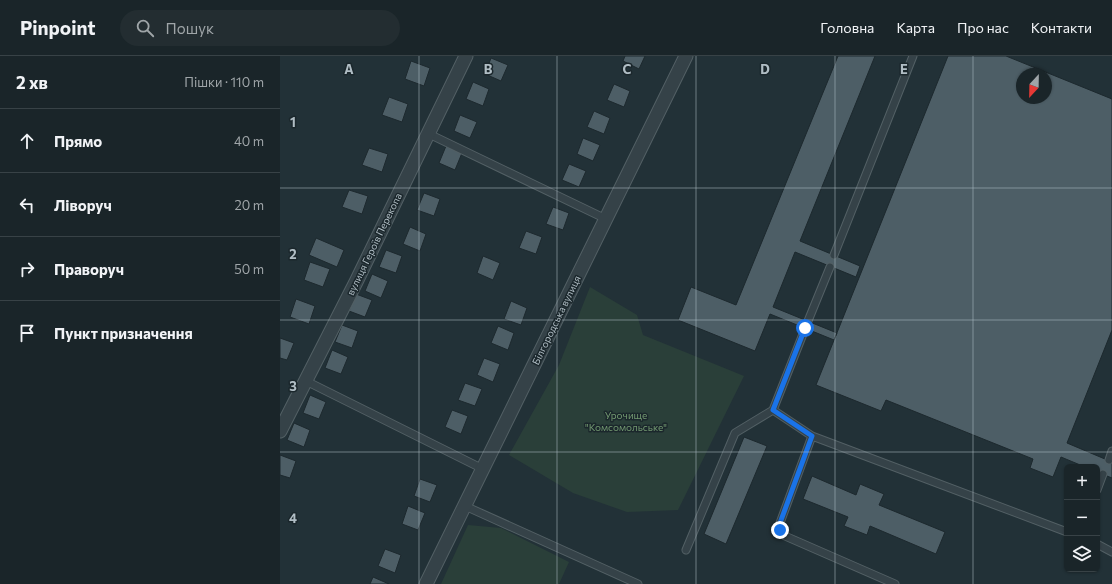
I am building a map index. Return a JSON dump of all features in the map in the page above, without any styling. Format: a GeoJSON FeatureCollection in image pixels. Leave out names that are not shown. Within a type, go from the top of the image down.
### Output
{"type":"FeatureCollection","features":[{"type":"Feature","properties":{"kind":"street","name":"вулиця Героїв Перекопа"},"geometry":{"type":"LineString","coordinates":[[280,431],[466,56]]}},
{"type":"Feature","properties":{"kind":"street","name":"Білгородська вулиця"},"geometry":{"type":"LineString","coordinates":[[426,584],[686,56]]}},
{"type":"Feature","properties":{"kind":"lane"},"geometry":{"type":"LineString","coordinates":[[834,255],[913,56]]}},
{"type":"Feature","properties":{"kind":"lane"},"geometry":{"type":"LineString","coordinates":[[428,134],[606,219]]}},
{"type":"Feature","properties":{"kind":"lane"},"geometry":{"type":"LineString","coordinates":[[808,321],[830,267]]}},
{"type":"Feature","properties":{"kind":"lane"},"geometry":{"type":"LineString","coordinates":[[686,550],[735,433],[773,410],[805,328]]}},
{"type":"Feature","properties":{"kind":"lane"},"geometry":{"type":"LineString","coordinates":[[306,381],[483,469]]}},
{"type":"Feature","properties":{"kind":"lane"},"geometry":{"type":"LineString","coordinates":[[773,410],[812,436],[1064,531]]}},
{"type":"Feature","properties":{"kind":"lane"},"geometry":{"type":"LineString","coordinates":[[812,436],[780,523],[780,530],[785,536],[895,584]]}},
{"type":"Feature","properties":{"kind":"lane"},"geometry":{"type":"LineString","coordinates":[[1108,460],[1112,451]]}},
{"type":"Feature","properties":{"kind":"lane"},"geometry":{"type":"LineString","coordinates":[[1100,482],[1103,474]]}},
{"type":"Feature","properties":{"kind":"lane"},"geometry":{"type":"LineString","coordinates":[[465,506],[638,584]]}},
{"type":"Feature","properties":{"kind":"lane"},"geometry":{"type":"LineString","coordinates":[[1100,546],[1112,552]]}},
{"type":"Feature","properties":{"kind":"green space","name":"Урочище \"Комсомольське\""},"geometry":{"type":"Polygon","coordinates":[[[590,287],[637,315],[643,335],[744,376],[678,510],[627,512],[573,493],[509,455],[559,365],[590,287]]]}},
{"type":"Feature","properties":{"kind":"green space"},"geometry":{"type":"Polygon","coordinates":[[[468,525],[501,528],[569,562],[559,584],[441,584],[468,525]]]}},
{"type":"Feature","properties":{"kind":"building"},"geometry":{"type":"Polygon","coordinates":[[[625,56],[645,56],[639,69],[623,61],[625,56]]]}},
{"type":"Feature","properties":{"kind":"building"},"geometry":{"type":"Polygon","coordinates":[[[838,56],[875,56],[800,241],[860,266],[856,277],[795,252],[773,307],[837,333],[834,340],[770,314],[755,351],[678,320],[691,287],[736,305],[838,56]]]}},
{"type":"Feature","properties":{"kind":"building"},"geometry":{"type":"Polygon","coordinates":[[[948,56],[1006,56],[1036,68],[1016,68],[1016,104],[1052,104],[1052,75],[1112,99],[1112,330],[1067,443],[1112,462],[1112,478],[1100,473],[1100,464],[1078,464],[1061,457],[1053,477],[1030,468],[1033,459],[886,400],[881,411],[816,385],[948,56]]]}},
{"type":"Feature","properties":{"kind":"building"},"geometry":{"type":"Polygon","coordinates":[[[491,58],[508,65],[501,81],[485,74],[491,58]]]}},
{"type":"Feature","properties":{"kind":"building"},"geometry":{"type":"Polygon","coordinates":[[[411,61],[430,68],[424,86],[405,79],[411,61]]]}},
{"type":"Feature","properties":{"kind":"building"},"geometry":{"type":"Polygon","coordinates":[[[473,82],[489,89],[483,106],[466,99],[473,82]]]}},
{"type":"Feature","properties":{"kind":"building"},"geometry":{"type":"Polygon","coordinates":[[[614,84],[630,91],[624,107],[607,100],[614,84]]]}},
{"type":"Feature","properties":{"kind":"building"},"geometry":{"type":"Polygon","coordinates":[[[389,97],[408,104],[402,122],[382,115],[389,97]]]}},
{"type":"Feature","properties":{"kind":"building"},"geometry":{"type":"Polygon","coordinates":[[[594,111],[610,118],[604,134],[587,127],[594,111]]]}},
{"type":"Feature","properties":{"kind":"building"},"geometry":{"type":"Polygon","coordinates":[[[460,115],[477,122],[470,138],[454,131],[460,115]]]}},
{"type":"Feature","properties":{"kind":"building"},"geometry":{"type":"Polygon","coordinates":[[[583,138],[600,145],[593,161],[577,154],[583,138]]]}},
{"type":"Feature","properties":{"kind":"building"},"geometry":{"type":"Polygon","coordinates":[[[446,146],[462,153],[455,170],[439,163],[446,146]]]}},
{"type":"Feature","properties":{"kind":"building"},"geometry":{"type":"Polygon","coordinates":[[[369,148],[388,154],[382,172],[362,165],[369,148]]]}},
{"type":"Feature","properties":{"kind":"building"},"geometry":{"type":"Polygon","coordinates":[[[569,164],[586,171],[579,187],[562,180],[569,164]]]}},
{"type":"Feature","properties":{"kind":"building"},"geometry":{"type":"Polygon","coordinates":[[[349,190],[368,196],[362,214],[342,207],[349,190]]]}},
{"type":"Feature","properties":{"kind":"building"},"geometry":{"type":"Polygon","coordinates":[[[424,193],[440,199],[434,216],[417,210],[424,193]]]}},
{"type":"Feature","properties":{"kind":"building"},"geometry":{"type":"Polygon","coordinates":[[[553,207],[569,213],[563,230],[546,224],[553,207]]]}},
{"type":"Feature","properties":{"kind":"building"},"geometry":{"type":"Polygon","coordinates":[[[410,227],[426,234],[420,251],[403,244],[410,227]]]}},
{"type":"Feature","properties":{"kind":"building"},"geometry":{"type":"Polygon","coordinates":[[[526,231],[542,237],[536,254],[519,248],[526,231]]]}},
{"type":"Feature","properties":{"kind":"building"},"geometry":{"type":"Polygon","coordinates":[[[316,238],[344,250],[337,267],[309,255],[316,238]]]}},
{"type":"Feature","properties":{"kind":"building"},"geometry":{"type":"Polygon","coordinates":[[[386,250],[402,256],[396,273],[379,267],[386,250]]]}},
{"type":"Feature","properties":{"kind":"building"},"geometry":{"type":"Polygon","coordinates":[[[483,256],[500,263],[493,280],[477,273],[483,256]]]}},
{"type":"Feature","properties":{"kind":"building"},"geometry":{"type":"Polygon","coordinates":[[[310,262],[330,269],[323,287],[304,280],[310,262]]]}},
{"type":"Feature","properties":{"kind":"building"},"geometry":{"type":"Polygon","coordinates":[[[372,274],[388,281],[381,298],[365,291],[372,274]]]}},
{"type":"Feature","properties":{"kind":"building"},"geometry":{"type":"Polygon","coordinates":[[[356,294],[372,300],[365,317],[349,311],[356,294]]]}},
{"type":"Feature","properties":{"kind":"building"},"geometry":{"type":"Polygon","coordinates":[[[296,299],[315,306],[309,324],[290,317],[296,299]]]}},
{"type":"Feature","properties":{"kind":"building"},"geometry":{"type":"Polygon","coordinates":[[[511,301],[527,308],[521,325],[504,319],[511,301]]]}},
{"type":"Feature","properties":{"kind":"building"},"geometry":{"type":"Polygon","coordinates":[[[342,325],[358,331],[352,348],[335,342],[342,325]]]}},
{"type":"Feature","properties":{"kind":"building"},"geometry":{"type":"Polygon","coordinates":[[[498,326],[514,333],[508,350],[491,343],[498,326]]]}},
{"type":"Feature","properties":{"kind":"building"},"geometry":{"type":"Polygon","coordinates":[[[280,338],[294,343],[287,360],[280,358],[280,338]]]}},
{"type":"Feature","properties":{"kind":"building"},"geometry":{"type":"Polygon","coordinates":[[[332,350],[348,357],[341,374],[325,368],[332,350]]]}},
{"type":"Feature","properties":{"kind":"building"},"geometry":{"type":"Polygon","coordinates":[[[484,358],[500,364],[493,382],[477,375],[484,358]]]}},
{"type":"Feature","properties":{"kind":"building"},"geometry":{"type":"Polygon","coordinates":[[[465,383],[482,389],[475,406],[458,400],[465,383]]]}},
{"type":"Feature","properties":{"kind":"building"},"geometry":{"type":"Polygon","coordinates":[[[310,395],[326,402],[319,419],[303,413],[310,395]]]}},
{"type":"Feature","properties":{"kind":"building"},"geometry":{"type":"Polygon","coordinates":[[[452,410],[468,416],[461,434],[445,427],[452,410]]]}},
{"type":"Feature","properties":{"kind":"building"},"geometry":{"type":"Polygon","coordinates":[[[294,423],[310,430],[304,447],[287,440],[294,423]]]}},
{"type":"Feature","properties":{"kind":"building"},"geometry":{"type":"Polygon","coordinates":[[[744,437],[767,446],[726,544],[704,534],[744,437]]]}},
{"type":"Feature","properties":{"kind":"building"},"geometry":{"type":"Polygon","coordinates":[[[280,455],[296,461],[290,478],[280,475],[280,455]]]}},
{"type":"Feature","properties":{"kind":"building"},"geometry":{"type":"Polygon","coordinates":[[[812,476],[856,495],[860,484],[884,494],[879,505],[945,532],[936,554],[870,526],[867,535],[844,526],[848,517],[803,499],[812,476]]]}},
{"type":"Feature","properties":{"kind":"building"},"geometry":{"type":"Polygon","coordinates":[[[420,479],[437,485],[430,502],[414,496],[420,479]]]}},
{"type":"Feature","properties":{"kind":"building"},"geometry":{"type":"Polygon","coordinates":[[[408,506],[425,513],[418,530],[402,524],[408,506]]]}},
{"type":"Feature","properties":{"kind":"building"},"geometry":{"type":"Polygon","coordinates":[[[385,549],[401,555],[395,573],[378,566],[385,549]]]}},
{"type":"Feature","properties":{"kind":"building"},"geometry":{"type":"Polygon","coordinates":[[[373,577],[389,584],[370,584],[373,577]]]}},
{"type":"Feature","properties":{"kind":"route"},"geometry":{"type":"LineString","coordinates":[[780,530],[780,523],[812,436],[773,410],[805,328]]}}]}
